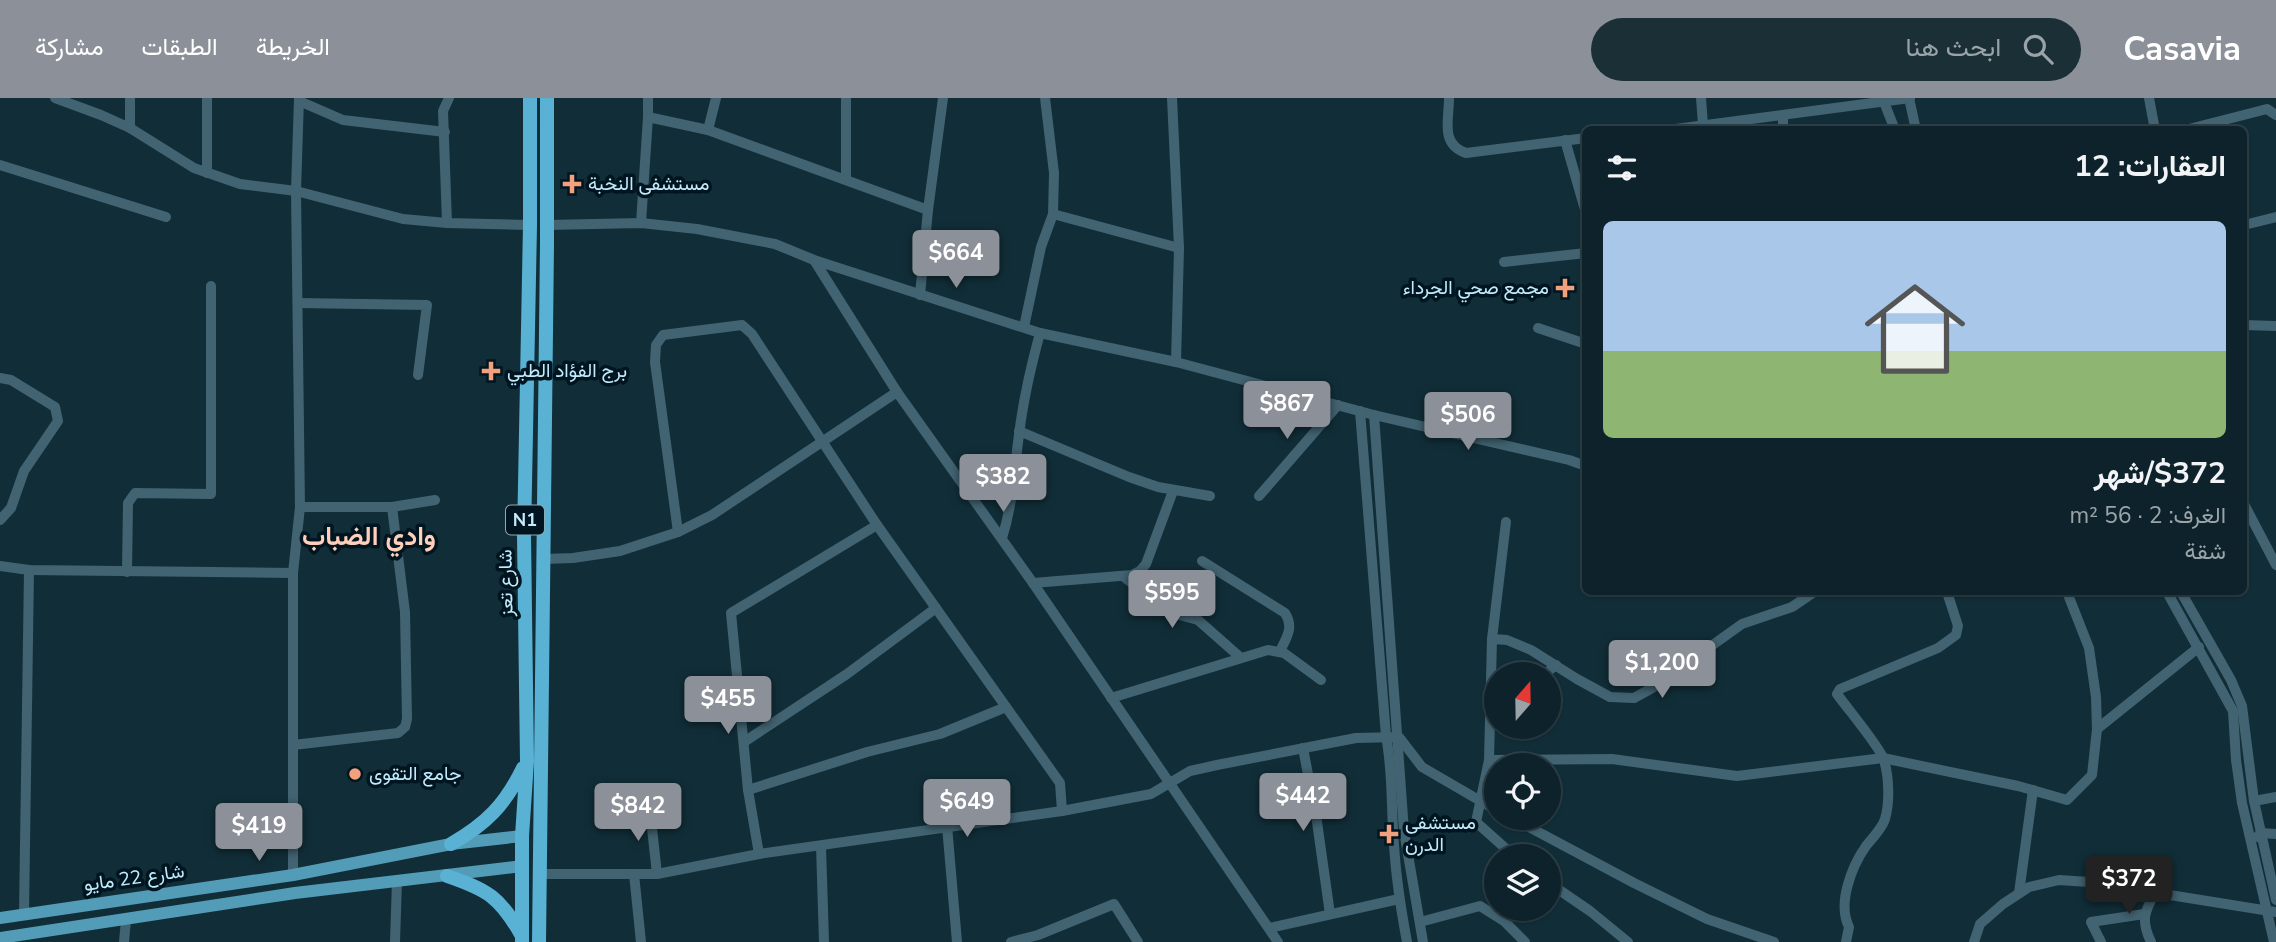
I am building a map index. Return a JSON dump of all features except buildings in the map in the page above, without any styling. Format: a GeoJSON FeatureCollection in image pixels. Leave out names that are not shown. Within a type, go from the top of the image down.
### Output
{"type":"FeatureCollection","features":[{"type":"Feature","properties":{"kind":"highway","name":"شارع تعز"},"geometry":{"type":"LineString","coordinates":[[522,939],[522,836],[527,761],[524,536],[530,98]]}},
{"type":"Feature","properties":{"kind":"highway","name":"شارع تعز"},"geometry":{"type":"LineString","coordinates":[[539,942],[547,98]]}},
{"type":"Feature","properties":{"kind":"highway"},"geometry":{"type":"LineString","coordinates":[[530,225],[547,225]]}},
{"type":"Feature","properties":{"kind":"highway"},"geometry":{"type":"LineString","coordinates":[[524,536],[543,536]]}},
{"type":"Feature","properties":{"kind":"highway"},"geometry":{"type":"LineString","coordinates":[[451,844],[475,831],[499,808],[517,782],[527,761]]}},
{"type":"Feature","properties":{"kind":"highway"},"geometry":{"type":"LineString","coordinates":[[447,876],[478,886],[499,901],[522,939]]}},
{"type":"Feature","properties":{"kind":"main road","name":"شارع 22 مايو"},"geometry":{"type":"LineString","coordinates":[[0,918],[293,875],[451,844],[522,836]]}},
{"type":"Feature","properties":{"kind":"main road","name":"شارع 22 مايو"},"geometry":{"type":"LineString","coordinates":[[0,938],[295,893],[523,866]]}},
{"type":"Feature","properties":{"kind":"main road"},"geometry":{"type":"LineString","coordinates":[[293,875],[295,893]]}},
{"type":"Feature","properties":{"kind":"main road"},"geometry":{"type":"LineString","coordinates":[[122,900],[126,920]]}},
{"type":"Feature","properties":{"kind":"street"},"geometry":{"type":"LineString","coordinates":[[55,98],[130,128],[194,168],[240,184],[296,191],[403,219],[530,225]]}},
{"type":"Feature","properties":{"kind":"street"},"geometry":{"type":"LineString","coordinates":[[130,98],[130,128]]}},
{"type":"Feature","properties":{"kind":"street"},"geometry":{"type":"LineString","coordinates":[[207,98],[207,173]]}},
{"type":"Feature","properties":{"kind":"street"},"geometry":{"type":"LineString","coordinates":[[447,223],[443,111],[449,98]]}},
{"type":"Feature","properties":{"kind":"street"},"geometry":{"type":"LineString","coordinates":[[641,223],[648,98]]}},
{"type":"Feature","properties":{"kind":"street"},"geometry":{"type":"LineString","coordinates":[[708,130],[716,98]]}},
{"type":"Feature","properties":{"kind":"street"},"geometry":{"type":"LineString","coordinates":[[846,98],[846,180]]}},
{"type":"Feature","properties":{"kind":"street"},"geometry":{"type":"LineString","coordinates":[[920,295],[943,98]]}},
{"type":"Feature","properties":{"kind":"street"},"geometry":{"type":"LineString","coordinates":[[1024,327],[1041,247],[1053,214],[1054,173],[1045,98]]}},
{"type":"Feature","properties":{"kind":"street"},"geometry":{"type":"LineString","coordinates":[[1172,98],[1179,248],[1176,362]]}},
{"type":"Feature","properties":{"kind":"street"},"geometry":{"type":"LineString","coordinates":[[1449,98],[1448,138],[1457,150],[1466,153],[1582,138]]}},
{"type":"Feature","properties":{"kind":"street"},"geometry":{"type":"LineString","coordinates":[[1701,98],[1703,125]]}},
{"type":"Feature","properties":{"kind":"street"},"geometry":{"type":"LineString","coordinates":[[1696,126],[1910,98],[1915,126]]}},
{"type":"Feature","properties":{"kind":"street"},"geometry":{"type":"LineString","coordinates":[[2149,98],[2154,126]]}},
{"type":"Feature","properties":{"kind":"street"},"geometry":{"type":"LineString","coordinates":[[293,875],[293,573],[300,508],[296,191],[299,99],[343,120],[445,132]]}},
{"type":"Feature","properties":{"kind":"street"},"geometry":{"type":"LineString","coordinates":[[1884,102],[1893,126]]}},
{"type":"Feature","properties":{"kind":"street"},"geometry":{"type":"LineString","coordinates":[[2201,126],[2267,109],[2276,115]]}},
{"type":"Feature","properties":{"kind":"street"},"geometry":{"type":"LineString","coordinates":[[1783,115],[1783,126]]}},
{"type":"Feature","properties":{"kind":"street"},"geometry":{"type":"LineString","coordinates":[[648,117],[708,130],[928,210]]}},
{"type":"Feature","properties":{"kind":"street"},"geometry":{"type":"LineString","coordinates":[[1565,140],[1582,199]]}},
{"type":"Feature","properties":{"kind":"street"},"geometry":{"type":"LineString","coordinates":[[0,165],[166,217]]}},
{"type":"Feature","properties":{"kind":"street"},"geometry":{"type":"LineString","coordinates":[[1053,214],[1179,248]]}},
{"type":"Feature","properties":{"kind":"street"},"geometry":{"type":"LineString","coordinates":[[2247,224],[2276,217]]}},
{"type":"Feature","properties":{"kind":"street"},"geometry":{"type":"LineString","coordinates":[[547,225],[641,223],[697,229],[775,244],[814,260],[1040,332],[1176,362],[1374,415],[1582,465]]}},
{"type":"Feature","properties":{"kind":"street"},"geometry":{"type":"LineString","coordinates":[[1504,262],[1582,253]]}},
{"type":"Feature","properties":{"kind":"street"},"geometry":{"type":"LineString","coordinates":[[814,260],[897,393],[1034,583],[1278,942]]}},
{"type":"Feature","properties":{"kind":"street"},"geometry":{"type":"LineString","coordinates":[[127,572],[128,503],[135,492],[211,494],[211,286]]}},
{"type":"Feature","properties":{"kind":"street"},"geometry":{"type":"LineString","coordinates":[[298,303],[427,305],[418,375]]}},
{"type":"Feature","properties":{"kind":"street"},"geometry":{"type":"LineString","coordinates":[[678,532],[655,362],[656,345],[663,334],[742,325],[752,334],[877,525],[1060,783],[1062,811]]}},
{"type":"Feature","properties":{"kind":"street"},"geometry":{"type":"LineString","coordinates":[[2247,325],[2276,326]]}},
{"type":"Feature","properties":{"kind":"street"},"geometry":{"type":"LineString","coordinates":[[1538,328],[1582,343]]}},
{"type":"Feature","properties":{"kind":"street"},"geometry":{"type":"LineString","coordinates":[[1002,538],[1012,500],[1020,431],[1040,332]]}},
{"type":"Feature","properties":{"kind":"street"},"geometry":{"type":"LineString","coordinates":[[0,377],[12,380],[55,407],[58,421],[24,471],[11,508],[0,520]]}},
{"type":"Feature","properties":{"kind":"street"},"geometry":{"type":"LineString","coordinates":[[544,559],[620,551],[678,532],[712,515],[897,393]]}},
{"type":"Feature","properties":{"kind":"street"},"geometry":{"type":"LineString","coordinates":[[1259,496],[1338,405]]}},
{"type":"Feature","properties":{"kind":"street"},"geometry":{"type":"LineString","coordinates":[[1360,411],[1386,736],[1391,764],[1394,844],[1399,900],[1407,942]]}},
{"type":"Feature","properties":{"kind":"street"},"geometry":{"type":"LineString","coordinates":[[1374,415],[1404,831],[1423,942]]}},
{"type":"Feature","properties":{"kind":"street"},"geometry":{"type":"LineString","coordinates":[[1020,431],[1129,477],[1173,491],[1210,496]]}},
{"type":"Feature","properties":{"kind":"street"},"geometry":{"type":"LineString","coordinates":[[1034,583],[1137,574],[1145,566],[1173,491]]}},
{"type":"Feature","properties":{"kind":"street"},"geometry":{"type":"LineString","coordinates":[[300,508],[392,507],[435,500]]}},
{"type":"Feature","properties":{"kind":"street"},"geometry":{"type":"LineString","coordinates":[[293,745],[398,733],[405,727],[405,612],[392,507]]}},
{"type":"Feature","properties":{"kind":"street"},"geometry":{"type":"LineString","coordinates":[[2247,510],[2276,565]]}},
{"type":"Feature","properties":{"kind":"street"},"geometry":{"type":"LineString","coordinates":[[1492,662],[1492,639],[1506,522]]}},
{"type":"Feature","properties":{"kind":"street"},"geometry":{"type":"LineString","coordinates":[[759,854],[748,790],[731,613],[877,525]]}},
{"type":"Feature","properties":{"kind":"street"},"geometry":{"type":"LineString","coordinates":[[1202,561],[1285,613],[1290,629],[1280,651]]}},
{"type":"Feature","properties":{"kind":"street"},"geometry":{"type":"LineString","coordinates":[[0,566],[29,570],[293,573]]}},
{"type":"Feature","properties":{"kind":"street"},"geometry":{"type":"LineString","coordinates":[[24,914],[29,570]]}},
{"type":"Feature","properties":{"kind":"street"},"geometry":{"type":"LineString","coordinates":[[1123,576],[1168,612],[1198,620],[1241,658]]}},
{"type":"Feature","properties":{"kind":"street"},"geometry":{"type":"LineString","coordinates":[[1561,668],[1610,696],[1634,698],[1742,625],[1791,607],[1809,595]]}},
{"type":"Feature","properties":{"kind":"street"},"geometry":{"type":"LineString","coordinates":[[1846,942],[1850,927],[1844,909],[1856,864],[1885,821],[1888,789],[1883,758],[1837,694],[1840,689],[1937,648],[1956,635],[1958,626],[1948,595]]}},
{"type":"Feature","properties":{"kind":"street"},"geometry":{"type":"LineString","coordinates":[[1561,759],[1612,759],[1737,776],[1883,758],[1940,768],[2067,800],[2092,775],[2096,729],[2096,697],[2089,648],[2068,595]]}},
{"type":"Feature","properties":{"kind":"street"},"geometry":{"type":"LineString","coordinates":[[2169,595],[2233,711],[2242,803],[2271,912],[2274,942]]}},
{"type":"Feature","properties":{"kind":"street"},"geometry":{"type":"LineString","coordinates":[[2183,595],[2231,680],[2242,706],[2254,801],[2276,900]]}},
{"type":"Feature","properties":{"kind":"street"},"geometry":{"type":"LineString","coordinates":[[744,742],[847,674],[936,608]]}},
{"type":"Feature","properties":{"kind":"street"},"geometry":{"type":"LineString","coordinates":[[1492,639],[1507,640],[1550,662]]}},
{"type":"Feature","properties":{"kind":"street"},"geometry":{"type":"LineString","coordinates":[[2096,729],[2199,647]]}},
{"type":"Feature","properties":{"kind":"street"},"geometry":{"type":"LineString","coordinates":[[1111,698],[1268,650],[1280,651],[1321,680]]}},
{"type":"Feature","properties":{"kind":"street"},"geometry":{"type":"LineString","coordinates":[[748,790],[867,752],[940,734],[1006,707]]}},
{"type":"Feature","properties":{"kind":"street"},"geometry":{"type":"LineString","coordinates":[[540,874],[657,874],[759,854],[1062,811],[1151,794],[1190,771],[1356,738],[1399,737],[1422,767],[1484,804]]}},
{"type":"Feature","properties":{"kind":"street"},"geometry":{"type":"LineString","coordinates":[[1303,748],[1330,914]]}},
{"type":"Feature","properties":{"kind":"street"},"geometry":{"type":"LineString","coordinates":[[1484,780],[1476,822],[1501,844]]}},
{"type":"Feature","properties":{"kind":"street"},"geometry":{"type":"LineString","coordinates":[[2019,893],[2033,790]]}},
{"type":"Feature","properties":{"kind":"street"},"geometry":{"type":"LineString","coordinates":[[2254,801],[2276,797]]}},
{"type":"Feature","properties":{"kind":"street"},"geometry":{"type":"LineString","coordinates":[[650,810],[657,874]]}},
{"type":"Feature","properties":{"kind":"street"},"geometry":{"type":"LineString","coordinates":[[947,826],[957,942]]}},
{"type":"Feature","properties":{"kind":"street"},"geometry":{"type":"LineString","coordinates":[[1534,830],[1707,919],[1774,942]]}},
{"type":"Feature","properties":{"kind":"street"},"geometry":{"type":"LineString","coordinates":[[2251,841],[2262,833],[2276,834]]}},
{"type":"Feature","properties":{"kind":"street"},"geometry":{"type":"LineString","coordinates":[[821,846],[824,942]]}},
{"type":"Feature","properties":{"kind":"street"},"geometry":{"type":"LineString","coordinates":[[634,874],[641,942]]}},
{"type":"Feature","properties":{"kind":"street"},"geometry":{"type":"LineString","coordinates":[[1974,942],[1980,924],[2019,893],[2029,887],[2059,880],[2089,882],[2271,912]]}},
{"type":"Feature","properties":{"kind":"street"},"geometry":{"type":"LineString","coordinates":[[395,942],[397,881]]}},
{"type":"Feature","properties":{"kind":"street"},"geometry":{"type":"LineString","coordinates":[[1561,891],[1628,942]]}},
{"type":"Feature","properties":{"kind":"street"},"geometry":{"type":"LineString","coordinates":[[2151,942],[2145,930],[2144,914],[2155,893]]}},
{"type":"Feature","properties":{"kind":"street"},"geometry":{"type":"LineString","coordinates":[[1269,928],[1399,900]]}},
{"type":"Feature","properties":{"kind":"street"},"geometry":{"type":"LineString","coordinates":[[1010,942],[1039,939],[1114,904],[1138,942]]}},
{"type":"Feature","properties":{"kind":"street"},"geometry":{"type":"LineString","coordinates":[[1420,922],[1480,906],[1504,921],[1525,942]]}},
{"type":"Feature","properties":{"kind":"street"},"geometry":{"type":"LineString","coordinates":[[2101,942],[2091,922],[2144,914]]}},
{"type":"Feature","properties":{"kind":"street"},"geometry":{"type":"LineString","coordinates":[[124,942],[126,920]]}},
{"type":"Feature","properties":{"kind":"place","name":"مستشفى النخبة"},"geometry":{"type":"Point","coordinates":[572,184]}},
{"type":"Feature","properties":{"kind":"place","name":"مجمع صحي الجرداء"},"geometry":{"type":"Point","coordinates":[1565,288]}},
{"type":"Feature","properties":{"kind":"place","name":"برج الفؤاد الطبي"},"geometry":{"type":"Point","coordinates":[491,371]}},
{"type":"Feature","properties":{"kind":"place","name":"جامع التقوى"},"geometry":{"type":"Point","coordinates":[355,774]}},
{"type":"Feature","properties":{"kind":"place","name":"مستشفى الدرن"},"geometry":{"type":"Point","coordinates":[1389,834]}},
{"type":"Feature","properties":{"kind":"district","name":"وادي الضباب"},"geometry":{"type":"Point","coordinates":[369,536]}}]}
